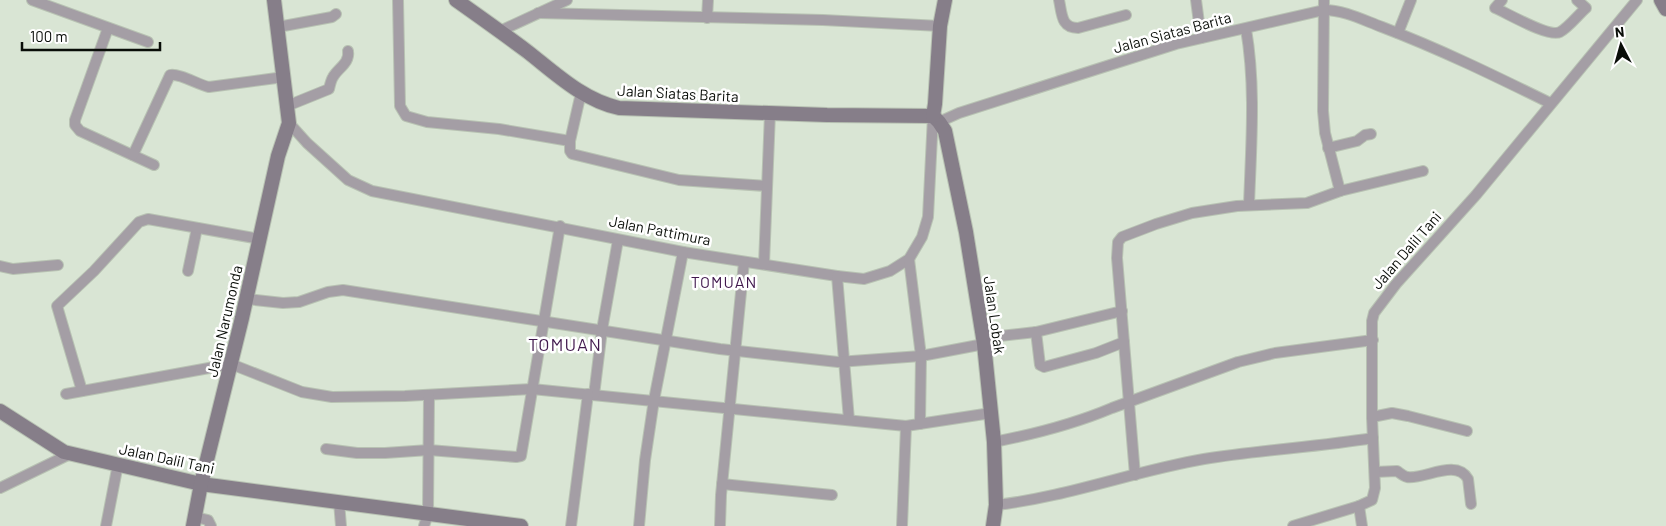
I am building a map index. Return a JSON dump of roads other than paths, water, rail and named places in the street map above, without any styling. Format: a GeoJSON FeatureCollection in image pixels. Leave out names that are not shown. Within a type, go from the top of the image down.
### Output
{"type":"FeatureCollection","features":[{"type":"Feature","properties":{"kind":"street"},"geometry":{"type":"LineString","coordinates":[[32,0],[148,42]]}},
{"type":"Feature","properties":{"kind":"street"},"geometry":{"type":"LineString","coordinates":[[274,0],[288,123]]}},
{"type":"Feature","properties":{"kind":"street"},"geometry":{"type":"LineString","coordinates":[[398,0],[400,106],[406,116],[427,122],[499,129],[570,141]]}},
{"type":"Feature","properties":{"kind":"street","name":"Jalan Siatas Barita"},"geometry":{"type":"LineString","coordinates":[[456,0],[581,93],[605,105],[619,108],[936,119],[1176,44],[1246,29],[1324,5],[1468,62],[1550,103]]}},
{"type":"Feature","properties":{"kind":"street"},"geometry":{"type":"LineString","coordinates":[[500,31],[567,0]]}},
{"type":"Feature","properties":{"kind":"street"},"geometry":{"type":"LineString","coordinates":[[707,18],[708,0]]}},
{"type":"Feature","properties":{"kind":"street","name":"Jalan Pattimura"},"geometry":{"type":"LineString","coordinates":[[288,123],[348,180],[372,191],[560,226],[618,240],[683,252],[837,276],[864,278],[878,276],[909,259],[922,237],[928,217],[936,119],[940,26],[945,0]]}},
{"type":"Feature","properties":{"kind":"street"},"geometry":{"type":"LineString","coordinates":[[1059,0],[1062,19],[1071,28],[1078,28],[1126,15]]}},
{"type":"Feature","properties":{"kind":"street"},"geometry":{"type":"LineString","coordinates":[[1196,0],[1201,38]]}},
{"type":"Feature","properties":{"kind":"street"},"geometry":{"type":"LineString","coordinates":[[1398,33],[1411,0]]}},
{"type":"Feature","properties":{"kind":"street"},"geometry":{"type":"LineString","coordinates":[[1502,0],[1495,8],[1554,34],[1560,32],[1586,8],[1577,0]]}},
{"type":"Feature","properties":{"kind":"street","name":"Jalan Dalil Tani"},"geometry":{"type":"LineString","coordinates":[[1359,506],[1372,500],[1374,495],[1372,321],[1374,312],[1396,284],[1476,195],[1550,103],[1637,0]]}},
{"type":"Feature","properties":{"kind":"street"},"geometry":{"type":"LineString","coordinates":[[1661,0],[1666,9]]}},
{"type":"Feature","properties":{"kind":"street"},"geometry":{"type":"LineString","coordinates":[[1324,5],[1324,133],[1340,191]]}},
{"type":"Feature","properties":{"kind":"street"},"geometry":{"type":"LineString","coordinates":[[538,13],[823,20],[940,26]]}},
{"type":"Feature","properties":{"kind":"street"},"geometry":{"type":"LineString","coordinates":[[278,27],[332,17],[336,14]]}},
{"type":"Feature","properties":{"kind":"street"},"geometry":{"type":"LineString","coordinates":[[108,28],[75,120],[75,125],[80,131],[154,165]]}},
{"type":"Feature","properties":{"kind":"street"},"geometry":{"type":"LineString","coordinates":[[1246,29],[1249,46],[1252,108],[1249,205]]}},
{"type":"Feature","properties":{"kind":"street"},"geometry":{"type":"LineString","coordinates":[[287,106],[329,89],[334,75],[343,67],[349,56],[348,52]]}},
{"type":"Feature","properties":{"kind":"street"},"geometry":{"type":"LineString","coordinates":[[133,156],[170,75],[174,74],[209,87],[284,77]]}},
{"type":"Feature","properties":{"kind":"street"},"geometry":{"type":"LineString","coordinates":[[581,93],[570,141],[570,151],[572,154],[679,180],[766,186]]}},
{"type":"Feature","properties":{"kind":"street"},"geometry":{"type":"LineString","coordinates":[[764,264],[770,113]]}},
{"type":"Feature","properties":{"kind":"street","name":"Jalan Lobak"},"geometry":{"type":"LineString","coordinates":[[936,119],[945,130],[966,232],[983,341],[994,442],[996,505],[993,526]]}},
{"type":"Feature","properties":{"kind":"street","name":"Jalan Narumonda"},"geometry":{"type":"LineString","coordinates":[[194,521],[278,156],[288,123]]}},
{"type":"Feature","properties":{"kind":"street"},"geometry":{"type":"LineString","coordinates":[[1328,148],[1357,141],[1365,135],[1371,134]]}},
{"type":"Feature","properties":{"kind":"street"},"geometry":{"type":"LineString","coordinates":[[1135,475],[1117,246],[1120,239],[1156,224],[1192,213],[1249,205],[1307,203],[1340,191],[1423,171]]}},
{"type":"Feature","properties":{"kind":"street"},"geometry":{"type":"LineString","coordinates":[[82,391],[57,306],[143,220],[260,239]]}},
{"type":"Feature","properties":{"kind":"street"},"geometry":{"type":"LineString","coordinates":[[326,449],[356,453],[429,450],[521,456],[560,226]]}},
{"type":"Feature","properties":{"kind":"street"},"geometry":{"type":"LineString","coordinates":[[188,272],[197,228]]}},
{"type":"Feature","properties":{"kind":"street"},"geometry":{"type":"LineString","coordinates":[[571,526],[591,394],[618,240]]}},
{"type":"Feature","properties":{"kind":"street"},"geometry":{"type":"LineString","coordinates":[[639,526],[645,460],[654,400],[683,252]]}},
{"type":"Feature","properties":{"kind":"street"},"geometry":{"type":"LineString","coordinates":[[909,259],[921,356],[920,424]]}},
{"type":"Feature","properties":{"kind":"street"},"geometry":{"type":"LineString","coordinates":[[720,526],[722,484],[744,262]]}},
{"type":"Feature","properties":{"kind":"street"},"geometry":{"type":"LineString","coordinates":[[0,266],[13,269],[58,265]]}},
{"type":"Feature","properties":{"kind":"street"},"geometry":{"type":"LineString","coordinates":[[837,276],[849,420]]}},
{"type":"Feature","properties":{"kind":"street"},"geometry":{"type":"LineString","coordinates":[[246,298],[283,303],[299,302],[328,292],[343,290],[735,350],[844,362],[921,356],[1122,312]]}},
{"type":"Feature","properties":{"kind":"street"},"geometry":{"type":"LineString","coordinates":[[1036,332],[1040,364],[1044,367],[1096,353],[1124,342]]}},
{"type":"Feature","properties":{"kind":"street"},"geometry":{"type":"LineString","coordinates":[[994,442],[1051,429],[1093,416],[1238,362],[1275,353],[1373,340]]}},
{"type":"Feature","properties":{"kind":"street"},"geometry":{"type":"LineString","coordinates":[[66,394],[231,364],[302,392],[332,397],[430,395],[532,389],[906,426],[991,412]]}},
{"type":"Feature","properties":{"kind":"street"},"geometry":{"type":"LineString","coordinates":[[426,520],[430,395]]}},
{"type":"Feature","properties":{"kind":"street","name":"Jalan Dalil Tani"},"geometry":{"type":"LineString","coordinates":[[0,411],[64,452],[201,484],[339,502],[426,520],[521,526]]}},
{"type":"Feature","properties":{"kind":"street"},"geometry":{"type":"LineString","coordinates":[[1372,417],[1392,413],[1467,431]]}},
{"type":"Feature","properties":{"kind":"street"},"geometry":{"type":"LineString","coordinates":[[902,526],[906,426]]}},
{"type":"Feature","properties":{"kind":"street"},"geometry":{"type":"LineString","coordinates":[[996,505],[1019,503],[1071,492],[1135,475],[1204,460],[1374,438]]}},
{"type":"Feature","properties":{"kind":"street"},"geometry":{"type":"LineString","coordinates":[[0,488],[72,453]]}},
{"type":"Feature","properties":{"kind":"street"},"geometry":{"type":"LineString","coordinates":[[106,526],[118,464]]}},
{"type":"Feature","properties":{"kind":"street"},"geometry":{"type":"LineString","coordinates":[[1375,472],[1397,471],[1404,476],[1411,477],[1445,470],[1457,472],[1468,479],[1471,504]]}},
{"type":"Feature","properties":{"kind":"street"},"geometry":{"type":"LineString","coordinates":[[722,484],[832,495]]}},
{"type":"Feature","properties":{"kind":"street"},"geometry":{"type":"LineString","coordinates":[[339,502],[341,526]]}},
{"type":"Feature","properties":{"kind":"street"},"geometry":{"type":"LineString","coordinates":[[1293,526],[1359,506],[1362,526]]}},
{"type":"Feature","properties":{"kind":"street"},"geometry":{"type":"LineString","coordinates":[[194,521],[208,520],[211,526]]}},
{"type":"Feature","properties":{"kind":"district","name":"TOMUAN"},"geometry":{"type":"Point","coordinates":[724,281]}},
{"type":"Feature","properties":{"kind":"district","name":"TOMUAN"},"geometry":{"type":"Point","coordinates":[565,344]}}]}
